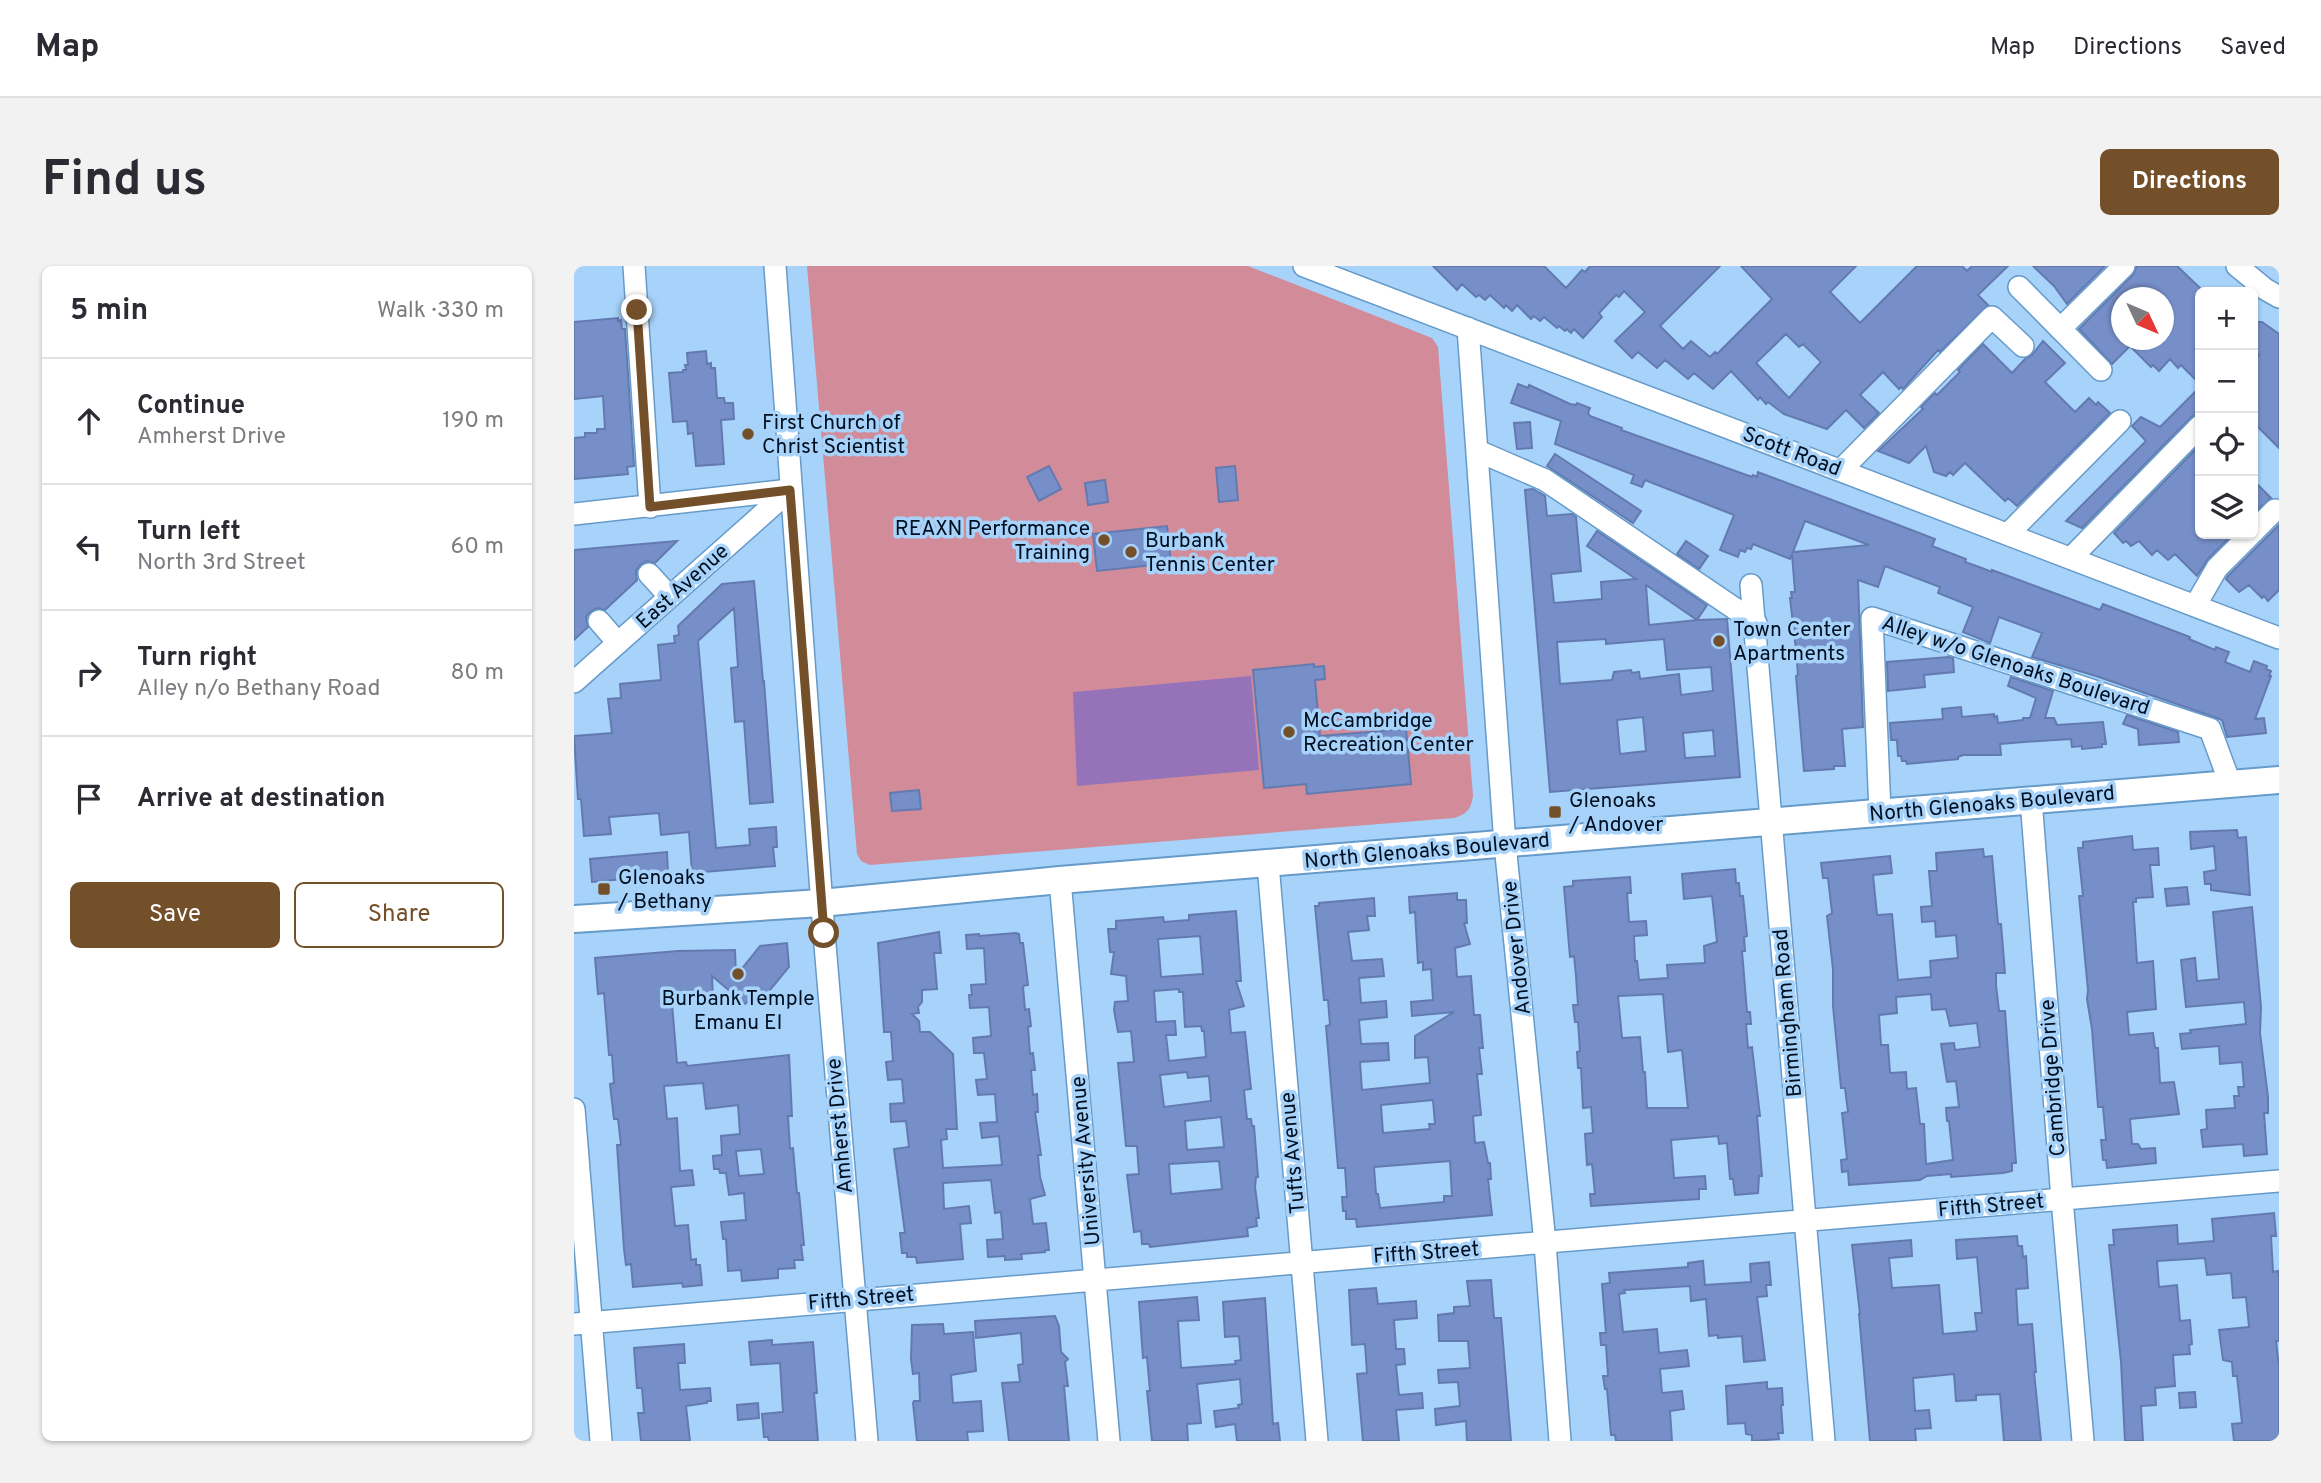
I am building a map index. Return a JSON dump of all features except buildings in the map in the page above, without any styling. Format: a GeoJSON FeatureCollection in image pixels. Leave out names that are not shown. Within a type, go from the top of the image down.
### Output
{"type":"FeatureCollection","features":[{"type":"Feature","properties":{"kind":"main road","name":"North Glenoaks Boulevard"},"geometry":{"type":"LineString","coordinates":[[574,919],[821,903],[1060,880],[2279,780]]}},
{"type":"Feature","properties":{"kind":"street"},"geometry":{"type":"LineString","coordinates":[[634,266],[650,507]]}},
{"type":"Feature","properties":{"kind":"street","name":"Amherst Drive"},"geometry":{"type":"LineString","coordinates":[[775,266],[821,903],[867,1441]]}},
{"type":"Feature","properties":{"kind":"street","name":"Scott Road"},"geometry":{"type":"LineString","coordinates":[[1304,266],[2279,638]]}},
{"type":"Feature","properties":{"kind":"street"},"geometry":{"type":"LineString","coordinates":[[2060,329],[2123,266]]}},
{"type":"Feature","properties":{"kind":"street"},"geometry":{"type":"LineString","coordinates":[[2237,266],[2279,297]]}},
{"type":"Feature","properties":{"kind":"street"},"geometry":{"type":"LineString","coordinates":[[2019,287],[2101,370]]}},
{"type":"Feature","properties":{"kind":"street"},"geometry":{"type":"LineString","coordinates":[[1841,470],[1993,317],[2023,346]]}},
{"type":"Feature","properties":{"kind":"street","name":"Andover Drive"},"geometry":{"type":"LineString","coordinates":[[1468,328],[1505,844],[1545,1243],[1560,1441]]}},
{"type":"Feature","properties":{"kind":"street"},"geometry":{"type":"LineString","coordinates":[[2008,534],[2120,421]]}},
{"type":"Feature","properties":{"kind":"street"},"geometry":{"type":"LineString","coordinates":[[2071,558],[2195,431]]}},
{"type":"Feature","properties":{"kind":"street"},"geometry":{"type":"LineString","coordinates":[[1478,451],[1545,480],[1756,623]]}},
{"type":"Feature","properties":{"kind":"street"},"geometry":{"type":"LineString","coordinates":[[574,514],[790,490]]}},
{"type":"Feature","properties":{"kind":"street","name":"East Avenue"},"geometry":{"type":"LineString","coordinates":[[574,682],[790,490]]}},
{"type":"Feature","properties":{"kind":"street"},"geometry":{"type":"LineString","coordinates":[[2258,527],[2275,510]]}},
{"type":"Feature","properties":{"kind":"street"},"geometry":{"type":"LineString","coordinates":[[2195,606],[2217,568],[2246,539]]}},
{"type":"Feature","properties":{"kind":"street"},"geometry":{"type":"LineString","coordinates":[[649,574],[670,597]]}},
{"type":"Feature","properties":{"kind":"street","name":"Birmingham Road"},"geometry":{"type":"LineString","coordinates":[[1751,585],[1824,1441]]}},
{"type":"Feature","properties":{"kind":"street","name":"Alley w/o Glenoaks Boulevard"},"geometry":{"type":"LineString","coordinates":[[1880,812],[1872,618],[2210,729],[2230,783]]}},
{"type":"Feature","properties":{"kind":"street"},"geometry":{"type":"LineString","coordinates":[[599,621],[618,643]]}},
{"type":"Feature","properties":{"kind":"street","name":"Cambridge Drive"},"geometry":{"type":"LineString","coordinates":[[2031,799],[2083,1441]]}},
{"type":"Feature","properties":{"kind":"street","name":"Tufts Avenue"},"geometry":{"type":"LineString","coordinates":[[1268,864],[1317,1441]]}},
{"type":"Feature","properties":{"kind":"street","name":"University Avenue"},"geometry":{"type":"LineString","coordinates":[[1060,880],[1110,1441]]}},
{"type":"Feature","properties":{"kind":"street"},"geometry":{"type":"LineString","coordinates":[[574,1109],[583,1323],[601,1441]]}},
{"type":"Feature","properties":{"kind":"street","name":"Fifth Street"},"geometry":{"type":"LineString","coordinates":[[583,1323],[2279,1181]]}},
{"type":"Feature","properties":{"kind":"shaded area"},"geometry":{"type":"Polygon","coordinates":[[[807,266],[1248,266],[1432,338],[1438,347],[1473,796],[1468,810],[1454,818],[870,865],[861,861],[857,854],[807,266]]]}},
{"type":"Feature","properties":{"kind":"shaded area"},"geometry":{"type":"Polygon","coordinates":[[[1251,676],[1259,770],[1077,786],[1073,692],[1251,676]]]}},
{"type":"Feature","properties":{"kind":"place","name":"First Church of Christ Scientist"},"geometry":{"type":"Point","coordinates":[748,434]}},
{"type":"Feature","properties":{"kind":"place","name":"REAXN Performance Training"},"geometry":{"type":"Point","coordinates":[1104,540]}},
{"type":"Feature","properties":{"kind":"place","name":"Burbank Tennis Center"},"geometry":{"type":"Point","coordinates":[1131,552]}},
{"type":"Feature","properties":{"kind":"place","name":"Town Center Apartments"},"geometry":{"type":"Point","coordinates":[1719,641]}},
{"type":"Feature","properties":{"kind":"place","name":"McCambridge Recreation Center"},"geometry":{"type":"Point","coordinates":[1289,732]}},
{"type":"Feature","properties":{"kind":"place","name":"Glenoaks / Andover"},"geometry":{"type":"Point","coordinates":[1555,812]}},
{"type":"Feature","properties":{"kind":"place","name":"Glenoaks / Bethany"},"geometry":{"type":"Point","coordinates":[604,889]}},
{"type":"Feature","properties":{"kind":"place","name":"Burbank Temple Emanu El"},"geometry":{"type":"Point","coordinates":[738,974]}},
{"type":"Feature","properties":{"kind":"route"},"geometry":{"type":"LineString","coordinates":[[637,310],[650,507],[790,490],[824,933]]}}]}
